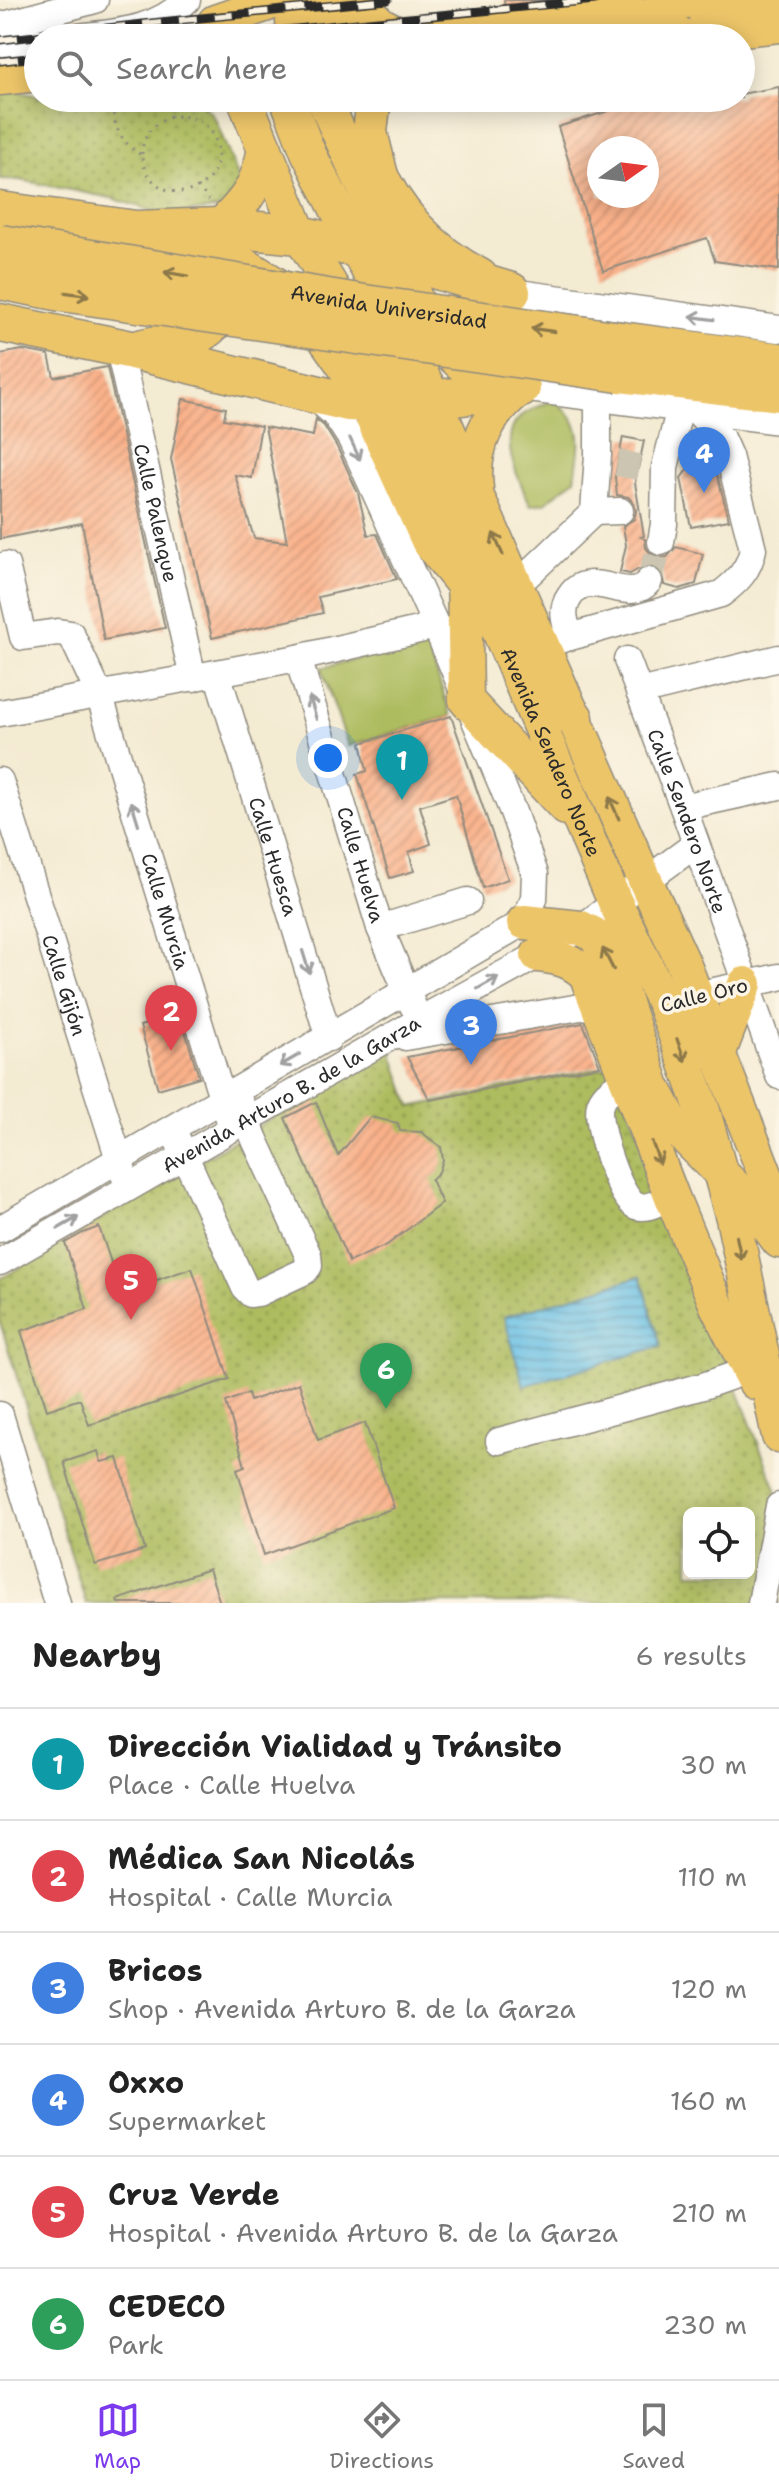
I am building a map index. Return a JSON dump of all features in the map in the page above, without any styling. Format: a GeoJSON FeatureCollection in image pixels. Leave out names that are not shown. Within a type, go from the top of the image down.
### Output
{"type":"FeatureCollection","features":[{"type":"Feature","properties":{"kind":"highway"},"geometry":{"type":"LineString","coordinates":[[0,76],[24,73]]}},
{"type":"Feature","properties":{"kind":"highway"},"geometry":{"type":"LineString","coordinates":[[0,211],[208,239],[300,235],[397,258],[511,292]]}},
{"type":"Feature","properties":{"kind":"highway"},"geometry":{"type":"LineString","coordinates":[[125,350],[195,337],[211,326],[219,313],[222,289],[208,239]]}},
{"type":"Feature","properties":{"kind":"highway"},"geometry":{"type":"LineString","coordinates":[[208,239],[227,259],[264,278],[297,302],[331,341],[402,403],[430,540],[574,718]]}},
{"type":"Feature","properties":{"kind":"highway","name":"Avenida Universidad"},"geometry":{"type":"LineString","coordinates":[[0,244],[364,304],[612,370],[779,362]]}},
{"type":"Feature","properties":{"kind":"highway","name":"Avenida Universidad"},"geometry":{"type":"LineString","coordinates":[[0,280],[62,292],[779,392]]}},
{"type":"Feature","properties":{"kind":"highway"},"geometry":{"type":"LineString","coordinates":[[0,323],[348,402],[402,403],[521,388]]}},
{"type":"Feature","properties":{"kind":"main road"},"geometry":{"type":"LineString","coordinates":[[214,20],[287,16],[362,1],[380,24]]}},
{"type":"Feature","properties":{"kind":"main road"},"geometry":{"type":"LineString","coordinates":[[560,24],[779,2]]}},
{"type":"Feature","properties":{"kind":"main road"},"geometry":{"type":"LineString","coordinates":[[755,26],[779,25]]}},
{"type":"Feature","properties":{"kind":"main road"},"geometry":{"type":"LineString","coordinates":[[208,239],[239,209],[254,188],[262,142],[231,112]]}},
{"type":"Feature","properties":{"kind":"main road","name":"Avenida Sendero Norte"},"geometry":{"type":"LineString","coordinates":[[250,112],[300,235],[402,403],[482,507],[516,586],[556,641],[574,718],[674,940],[680,999],[703,1111],[733,1218],[778,1430]]}},
{"type":"Feature","properties":{"kind":"main road","name":"Avenida Sendero Norte"},"geometry":{"type":"LineString","coordinates":[[292,112],[308,152],[356,247],[402,403],[615,902],[718,1055],[779,1210]]}},
{"type":"Feature","properties":{"kind":"main road"},"geometry":{"type":"LineString","coordinates":[[308,152],[312,127],[322,112]]}},
{"type":"Feature","properties":{"kind":"main road"},"geometry":{"type":"LineString","coordinates":[[336,112],[428,326],[454,358],[495,384],[521,388]]}},
{"type":"Feature","properties":{"kind":"main road"},"geometry":{"type":"LineString","coordinates":[[339,112],[407,217],[426,239],[450,259],[511,292]]}},
{"type":"Feature","properties":{"kind":"main road"},"geometry":{"type":"LineString","coordinates":[[372,112],[370,132],[382,180]]}},
{"type":"Feature","properties":{"kind":"main road"},"geometry":{"type":"LineString","coordinates":[[482,507],[475,476],[479,444],[492,416],[521,388]]}},
{"type":"Feature","properties":{"kind":"main road"},"geometry":{"type":"LineString","coordinates":[[463,547],[466,700],[583,827]]}},
{"type":"Feature","properties":{"kind":"main road"},"geometry":{"type":"LineString","coordinates":[[524,922],[581,928],[595,935],[612,964],[613,1010],[628,1080],[652,1110],[674,1126],[748,1200],[779,1241]]}},
{"type":"Feature","properties":{"kind":"main road"},"geometry":{"type":"LineString","coordinates":[[538,955],[573,962],[586,974],[613,1010],[653,1087],[652,1110],[672,1197],[717,1306],[778,1430]]}},
{"type":"Feature","properties":{"kind":"main road"},"geometry":{"type":"LineString","coordinates":[[718,1055],[745,984]]}},
{"type":"Feature","properties":{"kind":"street"},"geometry":{"type":"LineString","coordinates":[[0,26],[95,0]]}},
{"type":"Feature","properties":{"kind":"street"},"geometry":{"type":"LineString","coordinates":[[152,24],[187,0]]}},
{"type":"Feature","properties":{"kind":"street"},"geometry":{"type":"LineString","coordinates":[[0,48],[24,44]]}},
{"type":"Feature","properties":{"kind":"street"},"geometry":{"type":"LineString","coordinates":[[556,641],[721,594],[736,582],[751,563],[752,539],[721,438],[688,409],[612,370],[521,388],[489,374],[475,359],[472,343],[472,330],[478,315],[486,305],[511,292],[779,329]]}},
{"type":"Feature","properties":{"kind":"street","name":"Calle Palenque"},"geometry":{"type":"LineString","coordinates":[[125,350],[205,676]]}},
{"type":"Feature","properties":{"kind":"street"},"geometry":{"type":"LineString","coordinates":[[612,370],[630,463],[629,508],[661,542]]}},
{"type":"Feature","properties":{"kind":"street"},"geometry":{"type":"LineString","coordinates":[[305,391],[327,406],[345,427],[436,626],[513,812],[535,874],[534,899],[524,922]]}},
{"type":"Feature","properties":{"kind":"street"},"geometry":{"type":"LineString","coordinates":[[688,409],[779,421]]}},
{"type":"Feature","properties":{"kind":"street"},"geometry":{"type":"LineString","coordinates":[[629,508],[630,463],[688,409]]}},
{"type":"Feature","properties":{"kind":"street"},"geometry":{"type":"LineString","coordinates":[[516,586],[629,508]]}},
{"type":"Feature","properties":{"kind":"street","name":"Calle Murcia"},"geometry":{"type":"LineString","coordinates":[[6,565],[23,637],[58,632],[71,634],[99,694],[229,1096],[239,1124],[308,1255],[309,1266],[305,1271],[251,1294],[245,1288],[185,1155]]}},
{"type":"Feature","properties":{"kind":"street"},"geometry":{"type":"LineString","coordinates":[[556,641],[564,605],[582,584],[635,591],[644,588],[649,581]]}},
{"type":"Feature","properties":{"kind":"street"},"geometry":{"type":"LineString","coordinates":[[0,713],[298,658],[436,626]]}},
{"type":"Feature","properties":{"kind":"street","name":"Calle Huelva"},"geometry":{"type":"LineString","coordinates":[[298,658],[380,928],[420,1020]]}},
{"type":"Feature","properties":{"kind":"street"},"geometry":{"type":"LineString","coordinates":[[639,692],[779,658]]}},
{"type":"Feature","properties":{"kind":"street","name":"Calle Sendero Norte"},"geometry":{"type":"LineString","coordinates":[[627,660],[745,984]]}},
{"type":"Feature","properties":{"kind":"street","name":"Calle Huesca"},"geometry":{"type":"LineString","coordinates":[[205,676],[329,1038]]}},
{"type":"Feature","properties":{"kind":"street","name":"Calle Gijón"},"geometry":{"type":"LineString","coordinates":[[0,781],[129,1188]]}},
{"type":"Feature","properties":{"kind":"street"},"geometry":{"type":"LineString","coordinates":[[683,807],[779,786]]}},
{"type":"Feature","properties":{"kind":"street"},"geometry":{"type":"LineString","coordinates":[[615,902],[696,844]]}},
{"type":"Feature","properties":{"kind":"street"},"geometry":{"type":"LineString","coordinates":[[380,928],[468,901]]}},
{"type":"Feature","properties":{"kind":"street","name":"Avenida Arturo B. de la Garza"},"geometry":{"type":"LineString","coordinates":[[8,1258],[538,955],[615,902]]}},
{"type":"Feature","properties":{"kind":"street","name":"Avenida Arturo B. de la Garza"},"geometry":{"type":"LineString","coordinates":[[2,1221],[120,1160],[524,922]]}},
{"type":"Feature","properties":{"kind":"street","name":"Calle Oro"},"geometry":{"type":"LineString","coordinates":[[385,1040],[613,1010],[779,977]]}},
{"type":"Feature","properties":{"kind":"street"},"geometry":{"type":"LineString","coordinates":[[745,984],[779,1076]]}},
{"type":"Feature","properties":{"kind":"street"},"geometry":{"type":"LineString","coordinates":[[628,1080],[607,1093],[600,1103],[598,1116],[621,1187],[628,1200],[644,1208],[672,1197]]}},
{"type":"Feature","properties":{"kind":"street"},"geometry":{"type":"LineString","coordinates":[[172,1129],[185,1155]]}},
{"type":"Feature","properties":{"kind":"street"},"geometry":{"type":"LineString","coordinates":[[2,1221],[8,1258]]}},
{"type":"Feature","properties":{"kind":"street"},"geometry":{"type":"LineString","coordinates":[[499,1441],[703,1386],[749,1370]]}},
{"type":"Feature","properties":{"kind":"street"},"geometry":{"type":"LineString","coordinates":[[1,1420],[8,1467],[57,1603]]}},
{"type":"Feature","properties":{"kind":"street"},"geometry":{"type":"LineString","coordinates":[[761,1603],[779,1506]]}},
{"type":"Feature","properties":{"kind":"path"},"geometry":{"type":"LineString","coordinates":[[113,112],[124,143],[142,156]]}},
{"type":"Feature","properties":{"kind":"path"},"geometry":{"type":"LineString","coordinates":[[170,117],[171,112]]}},
{"type":"Feature","properties":{"kind":"path"},"geometry":{"type":"LineString","coordinates":[[182,116],[194,119],[212,134],[218,158],[208,180],[186,192],[173,192],[161,188],[151,179],[144,168],[142,156],[146,136],[152,127],[170,117],[182,116]]}},
{"type":"Feature","properties":{"kind":"green space"},"geometry":{"type":"Polygon","coordinates":[[[0,92],[24,93],[24,112],[210,112],[240,182],[223,208],[166,215],[111,198],[0,179],[0,92]]]}},
{"type":"Feature","properties":{"kind":"green space"},"geometry":{"type":"Polygon","coordinates":[[[554,400],[572,417],[579,435],[575,479],[545,503],[530,505],[511,454],[511,433],[522,415],[554,400]]]}},
{"type":"Feature","properties":{"kind":"green space"},"geometry":{"type":"Polygon","coordinates":[[[438,639],[446,653],[431,657],[451,716],[348,746],[321,668],[438,639]]]}},
{"type":"Feature","properties":{"kind":"green space"},"geometry":{"type":"Polygon","coordinates":[[[391,1048],[411,1107],[612,1066],[779,1497],[779,1603],[86,1603],[0,1322],[0,1279],[391,1048]]]}},
{"type":"Feature","properties":{"kind":"water"},"geometry":{"type":"Polygon","coordinates":[[[641,1276],[661,1346],[524,1386],[504,1317],[641,1276]]]}},
{"type":"Feature","properties":{"kind":"building"},"geometry":{"type":"Polygon","coordinates":[[[504,0],[599,0],[505,9],[504,0]]]}},
{"type":"Feature","properties":{"kind":"building"},"geometry":{"type":"Polygon","coordinates":[[[779,87],[779,270],[715,261],[707,238],[603,271],[558,127],[605,112],[755,112],[755,91],[779,87]]]}},
{"type":"Feature","properties":{"kind":"building"},"geometry":{"type":"Polygon","coordinates":[[[22,350],[49,355],[54,377],[107,367],[165,628],[104,640],[82,523],[0,539],[0,354],[22,350]]]}},
{"type":"Feature","properties":{"kind":"building"},"geometry":{"type":"Polygon","coordinates":[[[183,399],[226,408],[224,419],[261,426],[252,478],[235,475],[254,538],[287,542],[265,427],[313,436],[316,419],[337,447],[358,493],[368,535],[377,534],[397,579],[318,597],[323,613],[212,638],[171,459],[183,399]]]}},
{"type":"Feature","properties":{"kind":"building"},"geometry":{"type":"Polygon","coordinates":[[[623,437],[644,441],[635,483],[644,536],[641,537],[645,539],[646,548],[659,558],[667,557],[676,547],[703,554],[696,584],[679,589],[664,585],[662,572],[654,566],[646,565],[630,574],[620,572],[626,545],[623,526],[634,519],[636,511],[628,497],[617,495],[615,477],[623,437]]]}},
{"type":"Feature","properties":{"kind":"building"},"geometry":{"type":"Polygon","coordinates":[[[713,459],[729,520],[691,527],[681,478],[692,463],[713,459]]]}},
{"type":"Feature","properties":{"kind":"building"},"geometry":{"type":"Polygon","coordinates":[[[451,716],[508,879],[483,888],[456,795],[420,806],[431,844],[409,852],[414,871],[390,878],[357,774],[367,771],[361,743],[451,716]]]}},
{"type":"Feature","properties":{"kind":"building"},"geometry":{"type":"Polygon","coordinates":[[[180,1014],[199,1077],[158,1089],[140,1026],[180,1014]]]}},
{"type":"Feature","properties":{"kind":"building"},"geometry":{"type":"Polygon","coordinates":[[[583,1023],[600,1066],[430,1100],[407,1057],[583,1023]]]}},
{"type":"Feature","properties":{"kind":"building"},"geometry":{"type":"Polygon","coordinates":[[[316,1102],[338,1156],[370,1117],[398,1123],[400,1131],[421,1132],[441,1147],[443,1160],[439,1172],[431,1180],[442,1203],[387,1245],[349,1262],[285,1118],[316,1102]]]}},
{"type":"Feature","properties":{"kind":"building"},"geometry":{"type":"Polygon","coordinates":[[[99,1227],[121,1292],[192,1268],[229,1379],[89,1425],[80,1399],[47,1410],[21,1331],[87,1309],[65,1243],[99,1227]]]}},
{"type":"Feature","properties":{"kind":"building"},"geometry":{"type":"Polygon","coordinates":[[[299,1383],[318,1440],[365,1423],[394,1508],[264,1555],[237,1469],[245,1466],[226,1402],[248,1393],[250,1401],[299,1383]]]}},
{"type":"Feature","properties":{"kind":"building"},"geometry":{"type":"Polygon","coordinates":[[[98,1451],[101,1462],[118,1458],[145,1550],[95,1565],[64,1462],[98,1451]]]}},
{"type":"Feature","properties":{"kind":"building"},"geometry":{"type":"Polygon","coordinates":[[[209,1569],[220,1603],[118,1603],[117,1600],[209,1569]]]}},
{"type":"Feature","properties":{"kind":"tunnel"},"geometry":{"type":"LineString","coordinates":[[617,463],[639,467]]}},
{"type":"Feature","properties":{"kind":"tunnel"},"geometry":{"type":"LineString","coordinates":[[649,581],[661,542]]}},
{"type":"Feature","properties":{"kind":"railway"},"geometry":{"type":"LineString","coordinates":[[143,24],[388,0]]}},
{"type":"Feature","properties":{"kind":"railway"},"geometry":{"type":"LineString","coordinates":[[348,24],[595,0]]}},
{"type":"Feature","properties":{"kind":"railway"},"geometry":{"type":"LineString","coordinates":[[0,40],[24,37]]}},
{"type":"Feature","properties":{"kind":"railway"},"geometry":{"type":"LineString","coordinates":[[0,61],[24,58]]}},
{"type":"Feature","properties":{"kind":"place","name":"Oxxo"},"geometry":{"type":"Point","coordinates":[704,493]}},
{"type":"Feature","properties":{"kind":"place","name":"Dirección Vialidad y Tránsito"},"geometry":{"type":"Point","coordinates":[402,800]}},
{"type":"Feature","properties":{"kind":"place","name":"Médica San Nicolás"},"geometry":{"type":"Point","coordinates":[171,1051]}},
{"type":"Feature","properties":{"kind":"place","name":"Bricos"},"geometry":{"type":"Point","coordinates":[471,1065]}},
{"type":"Feature","properties":{"kind":"place","name":"Cruz Verde"},"geometry":{"type":"Point","coordinates":[131,1320]}},
{"type":"Feature","properties":{"kind":"place","name":"CEDECO"},"geometry":{"type":"Point","coordinates":[386,1409]}}]}
